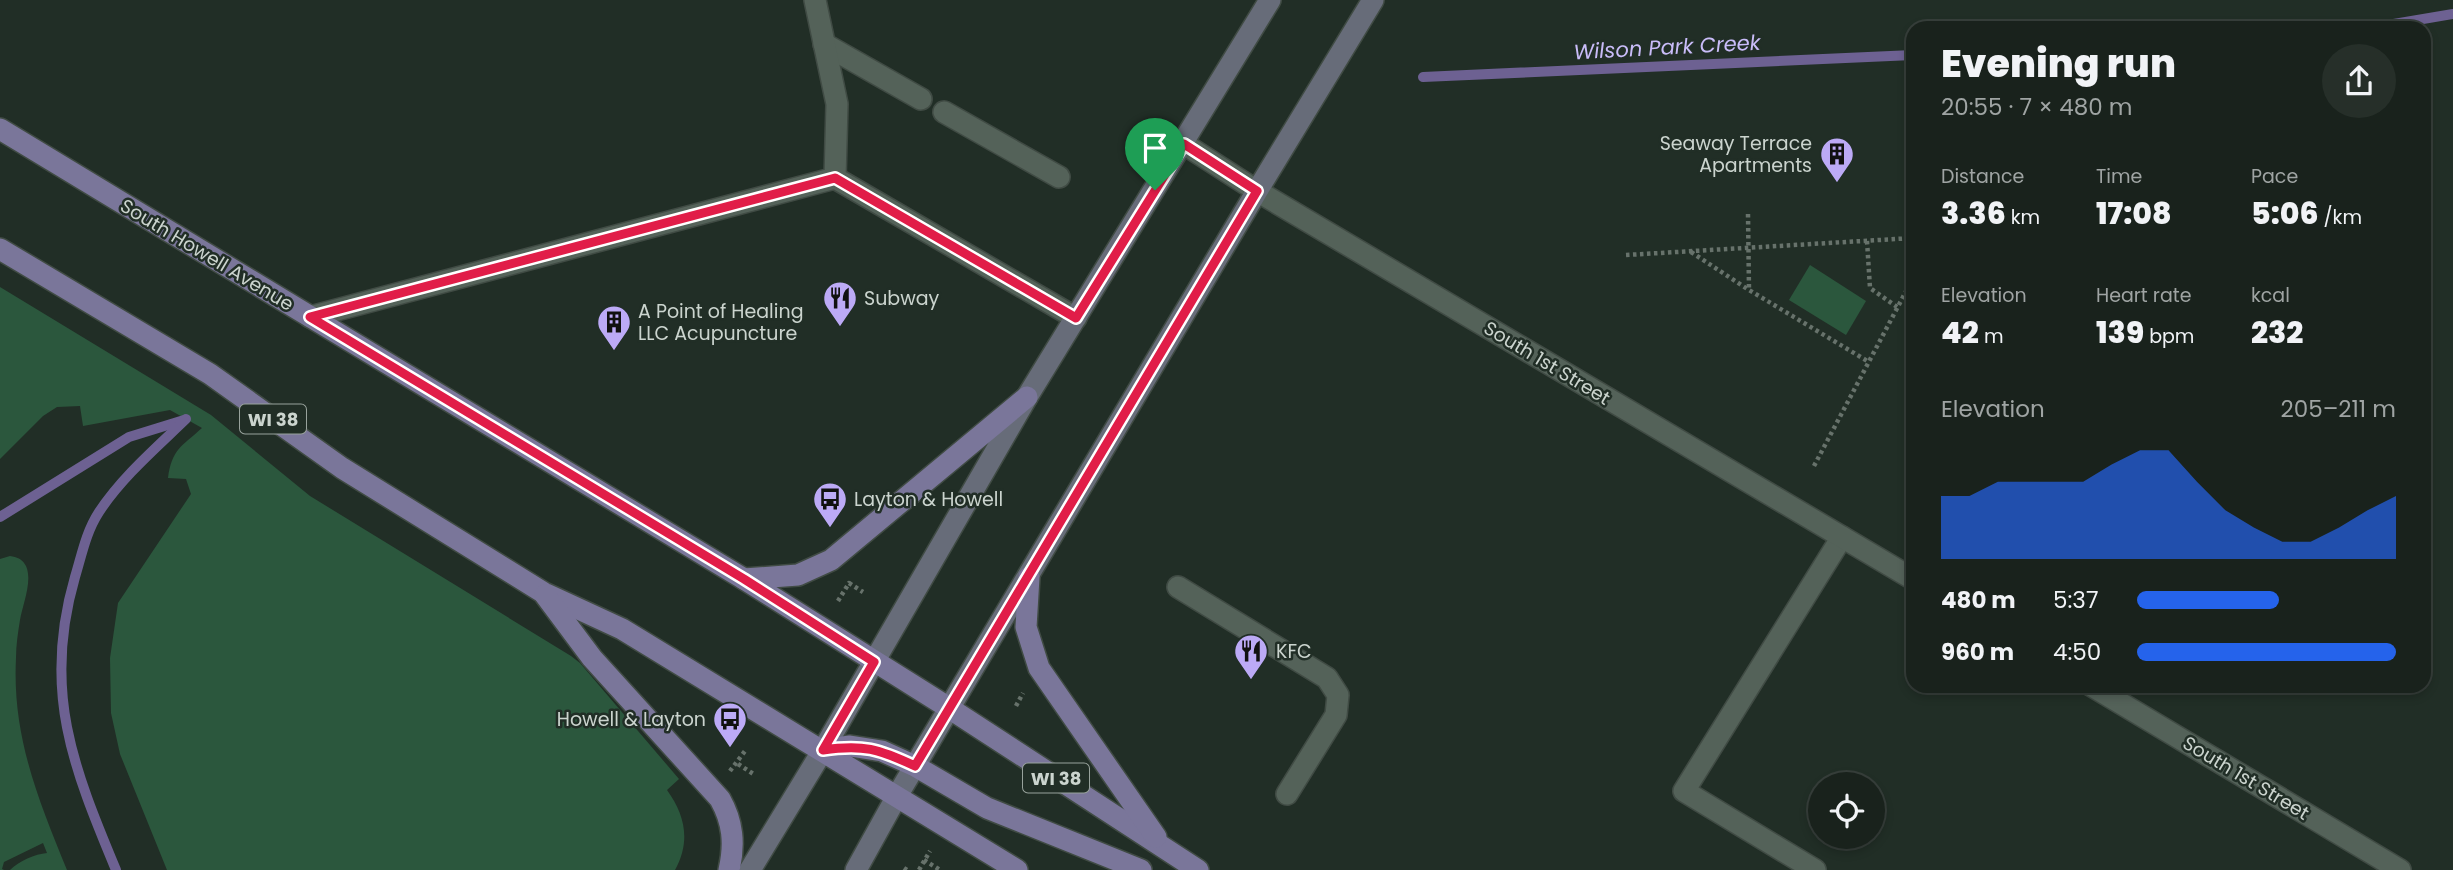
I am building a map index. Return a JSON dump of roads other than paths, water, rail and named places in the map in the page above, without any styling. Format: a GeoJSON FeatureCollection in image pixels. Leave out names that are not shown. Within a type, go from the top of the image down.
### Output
{"type":"FeatureCollection","features":[{"type":"Feature","properties":{"kind":"main road"},"geometry":{"type":"LineString","coordinates":[[750,870],[823,750],[1027,397],[1270,0]]}},
{"type":"Feature","properties":{"kind":"main road"},"geometry":{"type":"LineString","coordinates":[[856,870],[949,708],[1373,0]]}},
{"type":"Feature","properties":{"kind":"main road","name":"South Howell Avenue"},"geometry":{"type":"LineString","coordinates":[[0,129],[744,579],[1198,870]]}},
{"type":"Feature","properties":{"kind":"main road","name":"WI 38"},"geometry":{"type":"LineString","coordinates":[[0,249],[210,374],[342,468],[544,593],[622,629],[1017,870]]}},
{"type":"Feature","properties":{"kind":"main road"},"geometry":{"type":"LineString","coordinates":[[744,579],[798,575],[831,560],[1027,397]]}},
{"type":"Feature","properties":{"kind":"main road"},"geometry":{"type":"LineString","coordinates":[[1028,576],[1026,626],[1039,668],[1163,847]]}},
{"type":"Feature","properties":{"kind":"main road"},"geometry":{"type":"LineString","coordinates":[[544,593],[592,658],[720,799],[729,816],[733,835],[729,870]]}},
{"type":"Feature","properties":{"kind":"main road"},"geometry":{"type":"LineString","coordinates":[[823,750],[850,746],[883,751],[915,766],[987,808],[1141,870]]}},
{"type":"Feature","properties":{"kind":"street"},"geometry":{"type":"LineString","coordinates":[[815,0],[837,104],[835,178]]}},
{"type":"Feature","properties":{"kind":"street"},"geometry":{"type":"LineString","coordinates":[[824,44],[921,99]]}},
{"type":"Feature","properties":{"kind":"street"},"geometry":{"type":"LineString","coordinates":[[944,112],[1059,177]]}},
{"type":"Feature","properties":{"kind":"street","name":"South 1st Street"},"geometry":{"type":"LineString","coordinates":[[1184,144],[1257,191],[1906,575]]}},
{"type":"Feature","properties":{"kind":"street"},"geometry":{"type":"LineString","coordinates":[[310,317],[835,178],[1076,318]]}},
{"type":"Feature","properties":{"kind":"street"},"geometry":{"type":"LineString","coordinates":[[1815,870],[1684,791],[1842,537]]}},
{"type":"Feature","properties":{"kind":"street"},"geometry":{"type":"LineString","coordinates":[[1178,587],[1327,678],[1338,695],[1336,715],[1287,794]]}},
{"type":"Feature","properties":{"kind":"street","name":"South 1st Street"},"geometry":{"type":"LineString","coordinates":[[2104,693],[2400,870]]}},
{"type":"Feature","properties":{"kind":"waterway","name":"Wilson Park Creek"},"geometry":{"type":"LineString","coordinates":[[2412,21],[2453,14]]}},
{"type":"Feature","properties":{"kind":"waterway","name":"Wilson Park Creek"},"geometry":{"type":"LineString","coordinates":[[1423,77],[1906,55]]}},
{"type":"Feature","properties":{"kind":"waterway"},"geometry":{"type":"LineString","coordinates":[[116,870],[75,762],[67,727],[61,656],[66,618],[85,543],[99,512],[129,475],[186,419]]}},
{"type":"Feature","properties":{"kind":"waterway","name":"Wilson Park Creek"},"geometry":{"type":"LineString","coordinates":[[0,517],[129,437],[184,420]]}},
{"type":"Feature","properties":{"kind":"place","name":"Seaway Terrace Apartments"},"geometry":{"type":"Point","coordinates":[1837,184]}},
{"type":"Feature","properties":{"kind":"place","name":"Subway"},"geometry":{"type":"Point","coordinates":[840,328]}},
{"type":"Feature","properties":{"kind":"place","name":"A Point of Healing LLC Acupuncture"},"geometry":{"type":"Point","coordinates":[614,352]}},
{"type":"Feature","properties":{"kind":"place","name":"Layton & Howell"},"geometry":{"type":"Point","coordinates":[830,529]}},
{"type":"Feature","properties":{"kind":"place","name":"KFC"},"geometry":{"type":"Point","coordinates":[1251,681]}},
{"type":"Feature","properties":{"kind":"place","name":"Howell & Layton"},"geometry":{"type":"Point","coordinates":[730,749]}}]}
